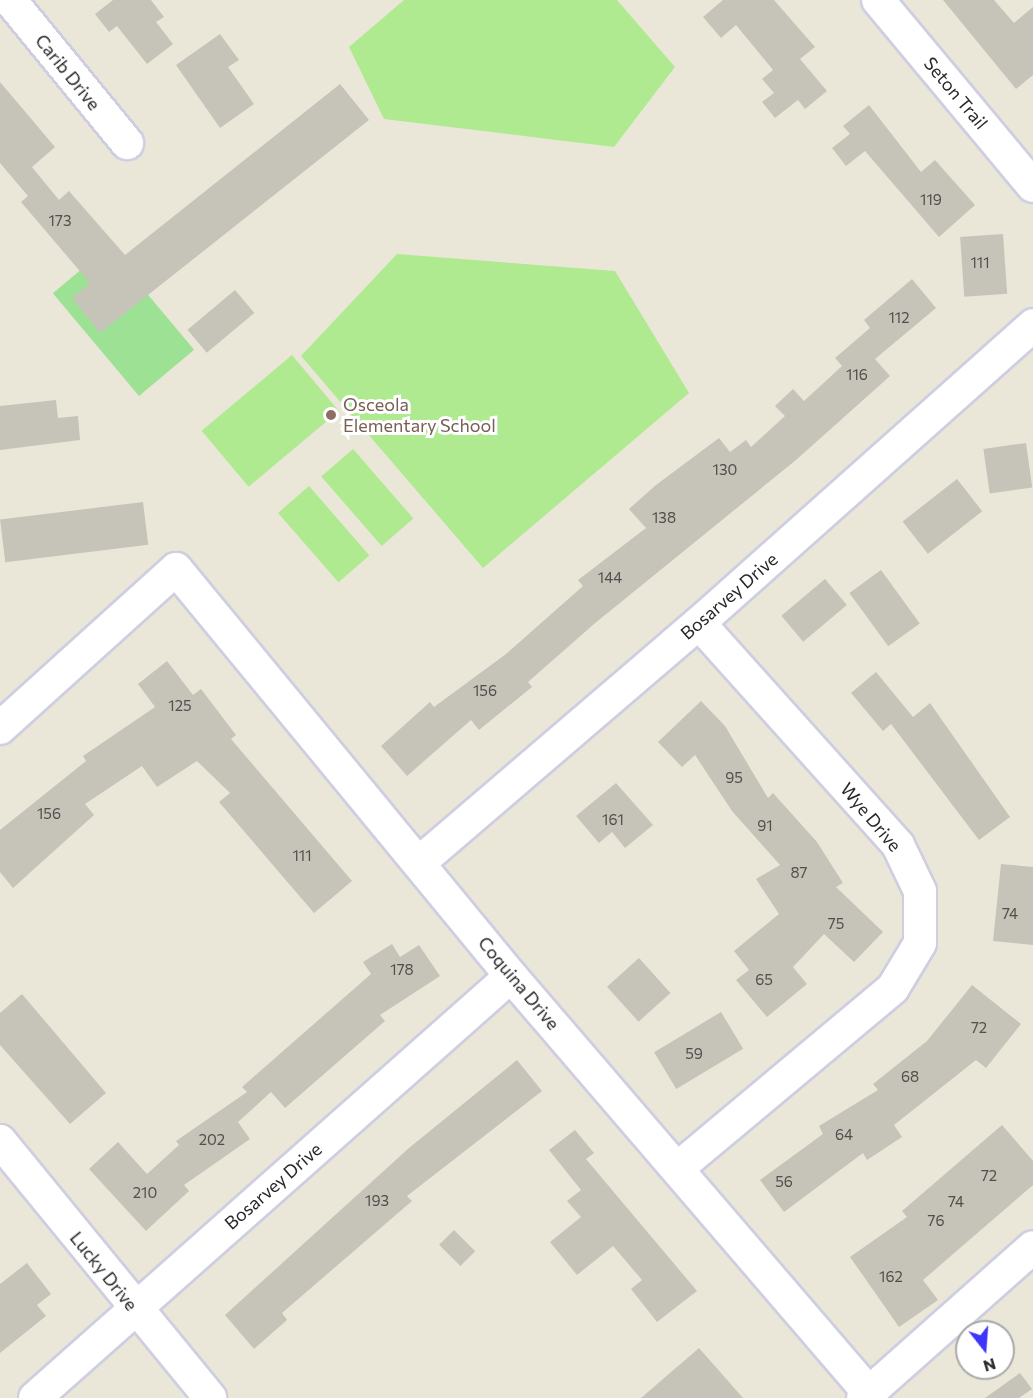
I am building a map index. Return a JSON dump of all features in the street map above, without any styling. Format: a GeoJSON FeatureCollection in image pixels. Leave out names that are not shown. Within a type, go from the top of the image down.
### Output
{"type":"FeatureCollection","features":[{"type":"Feature","properties":{"kind":"street","name":"Carib Drive"},"geometry":{"type":"LineString","coordinates":[[10,0],[127,143]]}},
{"type":"Feature","properties":{"kind":"street","name":"Seton Trail"},"geometry":{"type":"LineString","coordinates":[[878,0],[1033,186]]}},
{"type":"Feature","properties":{"kind":"street","name":"Bosarvey Drive"},"geometry":{"type":"LineString","coordinates":[[420,862],[699,623],[1033,325]]}},
{"type":"Feature","properties":{"kind":"street","name":"Coquina Drive"},"geometry":{"type":"LineString","coordinates":[[0,728],[176,568],[420,862],[511,976],[678,1168],[866,1395]]}},
{"type":"Feature","properties":{"kind":"street","name":"Wye Drive"},"geometry":{"type":"LineString","coordinates":[[678,1168],[892,988],[920,943],[921,891],[898,845],[699,623]]}},
{"type":"Feature","properties":{"kind":"street","name":"Bosarvey Drive"},"geometry":{"type":"LineString","coordinates":[[35,1398],[511,976]]}},
{"type":"Feature","properties":{"kind":"street","name":"Lucky Drive"},"geometry":{"type":"LineString","coordinates":[[0,1141],[134,1309],[210,1398]]}},
{"type":"Feature","properties":{"kind":"street"},"geometry":{"type":"LineString","coordinates":[[866,1395],[1033,1247]]}},
{"type":"Feature","properties":{"kind":"green space"},"geometry":{"type":"Polygon","coordinates":[[[404,0],[617,0],[675,67],[614,147],[384,119],[349,47],[404,0]]]}},
{"type":"Feature","properties":{"kind":"green space"},"geometry":{"type":"Polygon","coordinates":[[[108,247],[194,350],[139,396],[53,293],[108,247]]]}},
{"type":"Feature","properties":{"kind":"green space"},"geometry":{"type":"Polygon","coordinates":[[[397,254],[615,271],[689,393],[483,568],[301,356],[397,254]]]}},
{"type":"Feature","properties":{"kind":"green space"},"geometry":{"type":"Polygon","coordinates":[[[292,355],[339,411],[249,487],[202,431],[292,355]]]}},
{"type":"Feature","properties":{"kind":"green space"},"geometry":{"type":"Polygon","coordinates":[[[353,449],[413,518],[382,546],[321,477],[353,449]]]}},
{"type":"Feature","properties":{"kind":"green space"},"geometry":{"type":"Polygon","coordinates":[[[309,486],[369,555],[338,582],[278,513],[309,486]]]}},
{"type":"Feature","properties":{"kind":"building"},"geometry":{"type":"Polygon","coordinates":[[[113,0],[151,0],[164,17],[156,22],[173,44],[147,64],[117,26],[109,32],[95,14],[113,0]]]}},
{"type":"Feature","properties":{"kind":"building"},"geometry":{"type":"Polygon","coordinates":[[[723,0],[774,0],[815,47],[800,59],[827,91],[805,109],[798,100],[775,118],[762,102],[774,93],[762,79],[773,70],[736,25],[721,38],[703,17],[723,0]]]}},
{"type":"Feature","properties":{"kind":"building"},"geometry":{"type":"Polygon","coordinates":[[[943,0],[994,0],[1014,23],[1033,7],[1033,75],[1016,89],[943,0]]]}},
{"type":"Feature","properties":{"kind":"building"},"geometry":{"type":"Polygon","coordinates":[[[220,34],[239,60],[228,67],[254,104],[220,128],[176,65],[220,34]]]}},
{"type":"Feature","properties":{"kind":"building"},"geometry":{"type":"Polygon","coordinates":[[[0,82],[55,147],[32,167],[59,200],[69,191],[125,255],[340,84],[369,120],[100,333],[72,298],[90,283],[21,202],[28,196],[0,163],[0,82]]]}},
{"type":"Feature","properties":{"kind":"building"},"geometry":{"type":"Polygon","coordinates":[[[869,105],[921,172],[935,160],[975,205],[939,237],[865,151],[846,166],[832,148],[850,134],[843,126],[869,105]]]}},
{"type":"Feature","properties":{"kind":"building"},"geometry":{"type":"Polygon","coordinates":[[[1003,234],[1007,294],[964,297],[960,237],[1003,234]]]}},
{"type":"Feature","properties":{"kind":"building"},"geometry":{"type":"Polygon","coordinates":[[[912,279],[936,308],[875,359],[890,376],[796,460],[594,624],[528,682],[532,687],[479,730],[471,720],[407,776],[381,746],[430,702],[434,707],[506,654],[583,586],[578,580],[646,528],[629,509],[656,485],[719,438],[730,452],[746,440],[751,447],[785,416],[775,406],[793,389],[804,401],[842,366],[835,358],[870,328],[864,320],[912,279]]]}},
{"type":"Feature","properties":{"kind":"building"},"geometry":{"type":"Polygon","coordinates":[[[235,290],[254,313],[207,353],[188,330],[235,290]]]}},
{"type":"Feature","properties":{"kind":"building"},"geometry":{"type":"Polygon","coordinates":[[[56,400],[58,418],[78,416],[80,440],[0,450],[0,406],[56,400]]]}},
{"type":"Feature","properties":{"kind":"building"},"geometry":{"type":"Polygon","coordinates":[[[1026,443],[1032,488],[990,494],[983,449],[1026,443]]]}},
{"type":"Feature","properties":{"kind":"building"},"geometry":{"type":"Polygon","coordinates":[[[957,479],[982,511],[928,554],[903,521],[957,479]]]}},
{"type":"Feature","properties":{"kind":"building"},"geometry":{"type":"Polygon","coordinates":[[[143,502],[148,545],[5,562],[0,520],[143,502]]]}},
{"type":"Feature","properties":{"kind":"building"},"geometry":{"type":"Polygon","coordinates":[[[881,570],[920,623],[888,646],[849,593],[881,570]]]}},
{"type":"Feature","properties":{"kind":"building"},"geometry":{"type":"Polygon","coordinates":[[[825,579],[847,605],[803,642],[781,616],[825,579]]]}},
{"type":"Feature","properties":{"kind":"building"},"geometry":{"type":"Polygon","coordinates":[[[167,661],[193,695],[201,689],[236,735],[231,739],[352,881],[314,913],[219,802],[230,793],[197,761],[157,787],[142,766],[85,804],[94,815],[13,888],[0,872],[0,830],[86,761],[83,756],[155,707],[138,684],[167,661]]]}},
{"type":"Feature","properties":{"kind":"building"},"geometry":{"type":"Polygon","coordinates":[[[876,672],[913,717],[930,703],[1010,817],[979,840],[891,724],[883,731],[851,693],[876,672]]]}},
{"type":"Feature","properties":{"kind":"building"},"geometry":{"type":"Polygon","coordinates":[[[701,701],[725,726],[768,798],[773,793],[817,842],[843,883],[836,887],[883,932],[854,962],[824,934],[793,967],[807,984],[767,1017],[736,980],[749,970],[734,951],[779,914],[756,879],[780,865],[732,811],[695,755],[682,767],[658,742],[701,701]]]}},
{"type":"Feature","properties":{"kind":"building"},"geometry":{"type":"Polygon","coordinates":[[[616,783],[653,825],[625,848],[612,832],[599,843],[576,816],[616,783]]]}},
{"type":"Feature","properties":{"kind":"building"},"geometry":{"type":"Polygon","coordinates":[[[1001,864],[1033,867],[1033,945],[993,941],[1001,864]]]}},
{"type":"Feature","properties":{"kind":"building"},"geometry":{"type":"Polygon","coordinates":[[[392,944],[400,957],[419,945],[440,976],[380,1015],[385,1021],[285,1108],[271,1092],[238,1122],[250,1139],[184,1185],[189,1191],[146,1231],[89,1169],[118,1142],[147,1174],[179,1145],[176,1141],[247,1092],[242,1087],[371,974],[363,962],[392,944]]]}},
{"type":"Feature","properties":{"kind":"building"},"geometry":{"type":"Polygon","coordinates":[[[639,958],[670,993],[638,1022],[607,987],[639,958]]]}},
{"type":"Feature","properties":{"kind":"building"},"geometry":{"type":"Polygon","coordinates":[[[972,985],[1021,1024],[986,1068],[976,1060],[894,1125],[902,1137],[867,1160],[863,1153],[784,1212],[760,1180],[823,1134],[819,1126],[878,1090],[873,1084],[927,1041],[972,985]]]}},
{"type":"Feature","properties":{"kind":"building"},"geometry":{"type":"Polygon","coordinates":[[[22,994],[106,1093],[70,1124],[0,1045],[0,1013],[22,994]]]}},
{"type":"Feature","properties":{"kind":"building"},"geometry":{"type":"Polygon","coordinates":[[[721,1012],[743,1049],[676,1089],[654,1052],[721,1012]]]}},
{"type":"Feature","properties":{"kind":"building"},"geometry":{"type":"Polygon","coordinates":[[[517,1060],[542,1091],[407,1196],[412,1201],[282,1313],[287,1320],[254,1349],[225,1315],[409,1148],[517,1060]]]}},
{"type":"Feature","properties":{"kind":"building"},"geometry":{"type":"Polygon","coordinates":[[[1002,1125],[1033,1161],[1033,1185],[923,1280],[938,1300],[899,1327],[850,1257],[907,1217],[902,1211],[1002,1125]]]}},
{"type":"Feature","properties":{"kind":"building"},"geometry":{"type":"Polygon","coordinates":[[[575,1130],[594,1153],[586,1159],[697,1291],[657,1322],[631,1289],[642,1280],[613,1246],[577,1275],[550,1242],[581,1217],[567,1201],[581,1190],[549,1150],[575,1130]]]}},
{"type":"Feature","properties":{"kind":"building"},"geometry":{"type":"Polygon","coordinates":[[[454,1230],[475,1251],[460,1266],[439,1245],[454,1230]]]}},
{"type":"Feature","properties":{"kind":"building"},"geometry":{"type":"Polygon","coordinates":[[[27,1263],[51,1294],[37,1305],[46,1316],[0,1353],[0,1284],[27,1263]]]}},
{"type":"Feature","properties":{"kind":"building"},"geometry":{"type":"Polygon","coordinates":[[[699,1348],[743,1398],[641,1398],[699,1348]]]}},
{"type":"Feature","properties":{"kind":"building"},"geometry":{"type":"Polygon","coordinates":[[[1020,1373],[1032,1389],[1019,1398],[985,1398],[1010,1380],[1015,1380],[1015,1377],[1020,1373]]]}},
{"type":"Feature","properties":{"kind":"place","name":"Osceola Elementary School"},"geometry":{"type":"Point","coordinates":[331,415]}}]}
